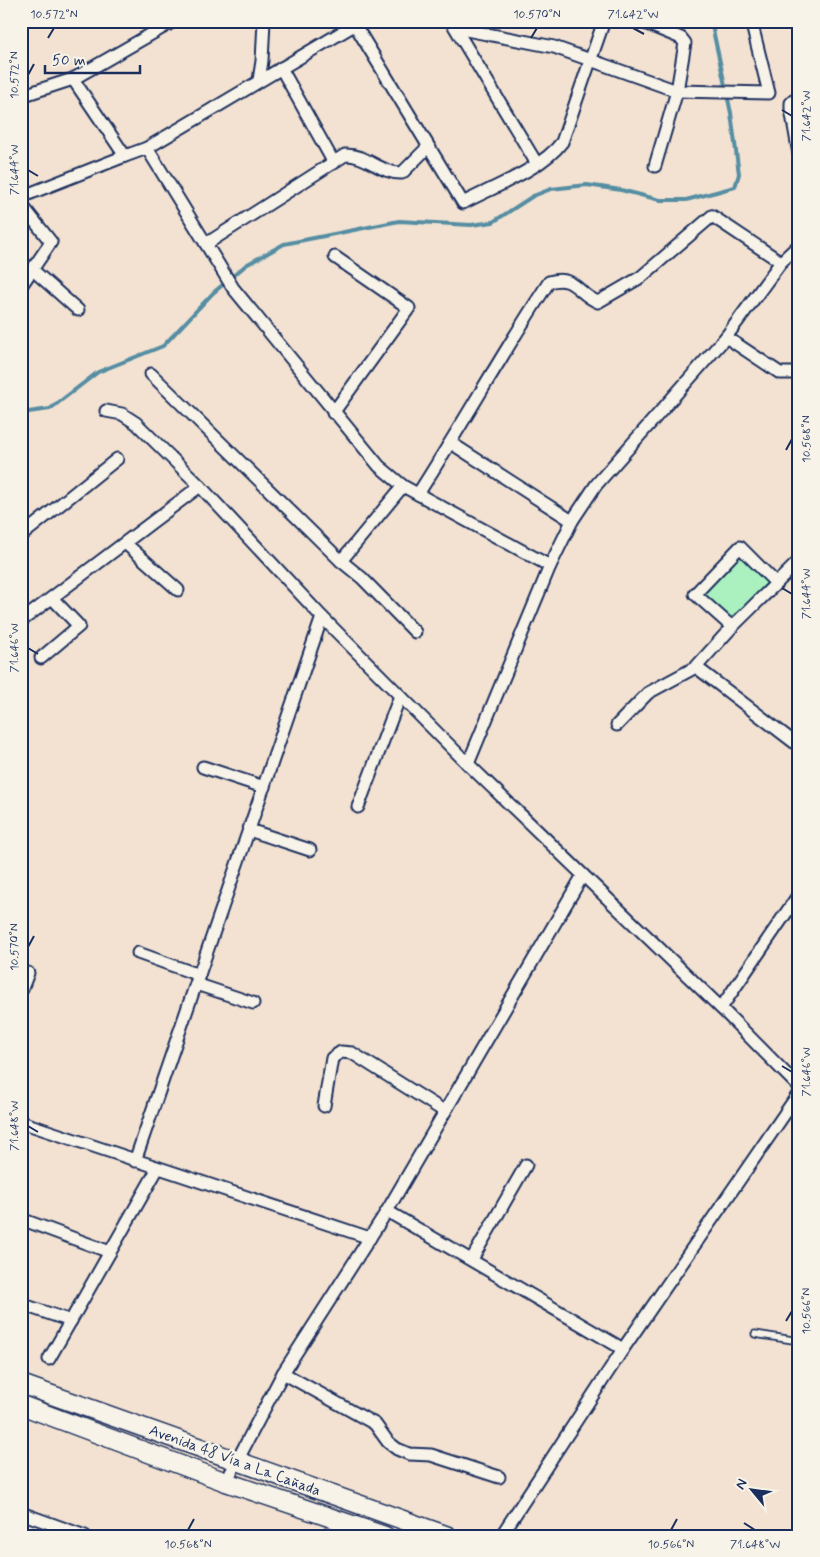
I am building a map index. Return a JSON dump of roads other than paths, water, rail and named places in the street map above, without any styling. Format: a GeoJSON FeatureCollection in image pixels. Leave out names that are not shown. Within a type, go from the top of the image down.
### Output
{"type":"FeatureCollection","features":[{"type":"Feature","properties":{"kind":"main road","name":"Avenida 48 Vía a La Cañada"},"geometry":{"type":"LineString","coordinates":[[21,1384],[448,1536]]}},
{"type":"Feature","properties":{"kind":"main road","name":"Avenida 48 Vía a La Cañada"},"geometry":{"type":"LineString","coordinates":[[21,1405],[226,1482],[385,1536]]}},
{"type":"Feature","properties":{"kind":"street"},"geometry":{"type":"LineString","coordinates":[[21,96],[73,79],[174,21]]}},
{"type":"Feature","properties":{"kind":"street"},"geometry":{"type":"LineString","coordinates":[[259,80],[264,21]]}},
{"type":"Feature","properties":{"kind":"street"},"geometry":{"type":"LineString","coordinates":[[21,197],[147,148],[358,23],[428,148],[463,204],[537,164],[555,152],[562,142],[604,21]]}},
{"type":"Feature","properties":{"kind":"street"},"geometry":{"type":"LineString","coordinates":[[640,21],[681,38],[685,42],[677,91],[656,166]]}},
{"type":"Feature","properties":{"kind":"street"},"geometry":{"type":"LineString","coordinates":[[454,25],[554,47],[677,91],[769,93],[751,21]]}},
{"type":"Feature","properties":{"kind":"street"},"geometry":{"type":"LineString","coordinates":[[454,25],[537,164]]}},
{"type":"Feature","properties":{"kind":"street"},"geometry":{"type":"LineString","coordinates":[[281,68],[334,163]]}},
{"type":"Feature","properties":{"kind":"street"},"geometry":{"type":"LineString","coordinates":[[73,79],[125,156]]}},
{"type":"Feature","properties":{"kind":"street"},"geometry":{"type":"LineString","coordinates":[[799,96],[792,103],[791,109],[799,154]]}},
{"type":"Feature","properties":{"kind":"street"},"geometry":{"type":"LineString","coordinates":[[147,148],[233,288],[378,466],[402,486],[550,566]]}},
{"type":"Feature","properties":{"kind":"street"},"geometry":{"type":"LineString","coordinates":[[206,244],[345,155],[351,155],[391,174],[402,173],[428,148]]}},
{"type":"Feature","properties":{"kind":"street"},"geometry":{"type":"LineString","coordinates":[[21,204],[51,242],[34,271],[21,286]]}},
{"type":"Feature","properties":{"kind":"street"},"geometry":{"type":"LineString","coordinates":[[418,494],[451,443],[510,340],[548,282],[566,280],[598,302],[641,277],[712,216],[781,262]]}},
{"type":"Feature","properties":{"kind":"street"},"geometry":{"type":"LineString","coordinates":[[468,764],[550,566],[572,521],[596,485],[726,337],[781,262],[799,245]]}},
{"type":"Feature","properties":{"kind":"street"},"geometry":{"type":"LineString","coordinates":[[333,413],[409,308],[335,257]]}},
{"type":"Feature","properties":{"kind":"street"},"geometry":{"type":"LineString","coordinates":[[34,271],[78,310]]}},
{"type":"Feature","properties":{"kind":"street"},"geometry":{"type":"LineString","coordinates":[[726,337],[780,374],[799,373]]}},
{"type":"Feature","properties":{"kind":"street"},"geometry":{"type":"LineString","coordinates":[[151,374],[341,561],[362,578],[415,632]]}},
{"type":"Feature","properties":{"kind":"street"},"geometry":{"type":"LineString","coordinates":[[106,411],[122,414],[136,424],[200,486],[322,617],[400,696],[799,1087]]}},
{"type":"Feature","properties":{"kind":"street"},"geometry":{"type":"LineString","coordinates":[[451,443],[572,521]]}},
{"type":"Feature","properties":{"kind":"street"},"geometry":{"type":"LineString","coordinates":[[21,536],[117,458]]}},
{"type":"Feature","properties":{"kind":"street"},"geometry":{"type":"LineString","coordinates":[[21,621],[200,486]]}},
{"type":"Feature","properties":{"kind":"street"},"geometry":{"type":"LineString","coordinates":[[341,561],[402,486]]}},
{"type":"Feature","properties":{"kind":"street"},"geometry":{"type":"LineString","coordinates":[[125,543],[178,590]]}},
{"type":"Feature","properties":{"kind":"street"},"geometry":{"type":"LineString","coordinates":[[732,627],[695,594],[740,547],[776,582]]}},
{"type":"Feature","properties":{"kind":"street"},"geometry":{"type":"LineString","coordinates":[[617,725],[648,693],[696,667],[732,627],[799,561]]}},
{"type":"Feature","properties":{"kind":"street"},"geometry":{"type":"LineString","coordinates":[[41,658],[78,626],[52,598]]}},
{"type":"Feature","properties":{"kind":"street"},"geometry":{"type":"LineString","coordinates":[[135,1161],[322,617]]}},
{"type":"Feature","properties":{"kind":"street"},"geometry":{"type":"LineString","coordinates":[[696,667],[799,746]]}},
{"type":"Feature","properties":{"kind":"street"},"geometry":{"type":"LineString","coordinates":[[358,807],[400,696]]}},
{"type":"Feature","properties":{"kind":"street"},"geometry":{"type":"LineString","coordinates":[[203,767],[264,787]]}},
{"type":"Feature","properties":{"kind":"street"},"geometry":{"type":"LineString","coordinates":[[249,830],[310,850]]}},
{"type":"Feature","properties":{"kind":"street"},"geometry":{"type":"LineString","coordinates":[[226,1482],[236,1460],[284,1374],[387,1211],[583,875]]}},
{"type":"Feature","properties":{"kind":"street"},"geometry":{"type":"LineString","coordinates":[[720,1008],[799,894]]}},
{"type":"Feature","properties":{"kind":"street"},"geometry":{"type":"LineString","coordinates":[[138,954],[253,1003]]}},
{"type":"Feature","properties":{"kind":"street"},"geometry":{"type":"LineString","coordinates":[[21,991],[28,973]]}},
{"type":"Feature","properties":{"kind":"street"},"geometry":{"type":"LineString","coordinates":[[324,1106],[332,1058],[341,1052],[352,1053],[444,1111]]}},
{"type":"Feature","properties":{"kind":"street"},"geometry":{"type":"LineString","coordinates":[[501,1536],[623,1349],[799,1094]]}},
{"type":"Feature","properties":{"kind":"street"},"geometry":{"type":"LineString","coordinates":[[21,1122],[370,1238]]}},
{"type":"Feature","properties":{"kind":"street"},"geometry":{"type":"LineString","coordinates":[[472,1260],[526,1165]]}},
{"type":"Feature","properties":{"kind":"street"},"geometry":{"type":"LineString","coordinates":[[49,1359],[158,1168]]}},
{"type":"Feature","properties":{"kind":"street"},"geometry":{"type":"LineString","coordinates":[[387,1211],[623,1349]]}},
{"type":"Feature","properties":{"kind":"street"},"geometry":{"type":"LineString","coordinates":[[21,1219],[110,1252]]}},
{"type":"Feature","properties":{"kind":"street"},"geometry":{"type":"LineString","coordinates":[[21,1304],[71,1321]]}},
{"type":"Feature","properties":{"kind":"street"},"geometry":{"type":"LineString","coordinates":[[284,1374],[375,1424],[388,1442],[397,1449],[409,1454],[431,1455],[499,1478]]}},
{"type":"Feature","properties":{"kind":"street"},"geometry":{"type":"LineString","coordinates":[[21,1513],[85,1536]]}},
{"type":"Feature","properties":{"kind":"lane"},"geometry":{"type":"LineString","coordinates":[[755,1334],[799,1341]]}},
{"type":"Feature","properties":{"kind":"waterway"},"geometry":{"type":"LineString","coordinates":[[21,26],[33,21]]}},
{"type":"Feature","properties":{"kind":"waterway"},"geometry":{"type":"LineString","coordinates":[[21,413],[50,409],[98,372],[163,346],[213,293],[246,265],[284,244],[399,221],[471,225],[493,222],[533,196],[551,189],[587,185],[621,190],[660,200],[686,200],[735,187],[739,174],[731,113],[711,21]]}}]}
